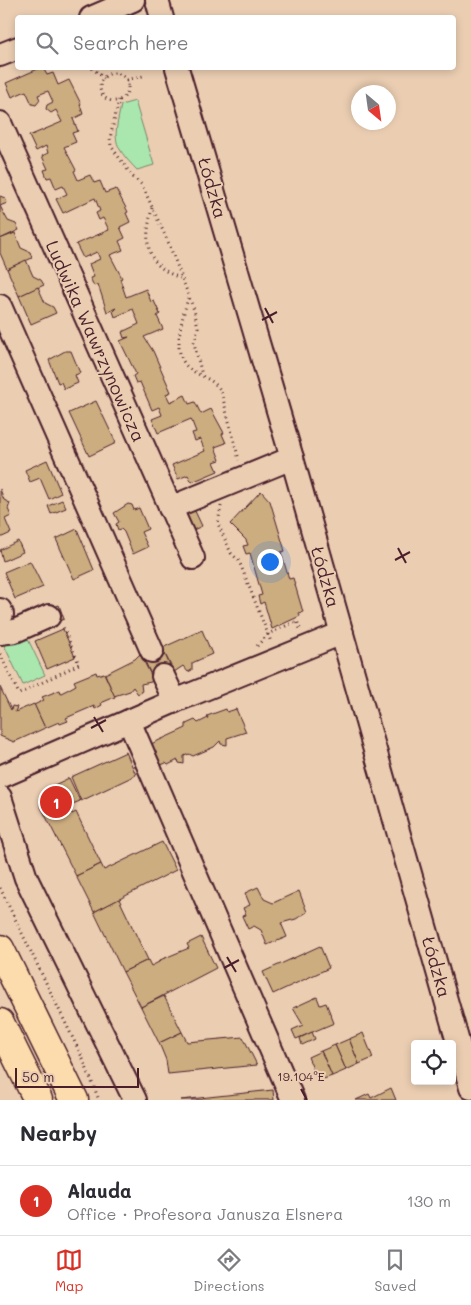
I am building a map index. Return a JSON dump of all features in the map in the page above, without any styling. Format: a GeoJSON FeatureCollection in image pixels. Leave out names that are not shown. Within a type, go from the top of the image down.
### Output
{"type":"FeatureCollection","features":[{"type":"Feature","properties":{"kind":"main road"},"geometry":{"type":"LineString","coordinates":[[0,949],[74,1100]]}},
{"type":"Feature","properties":{"kind":"main road"},"geometry":{"type":"LineString","coordinates":[[0,1023],[38,1100]]}},
{"type":"Feature","properties":{"kind":"street"},"geometry":{"type":"LineString","coordinates":[[98,15],[133,0]]}},
{"type":"Feature","properties":{"kind":"street"},"geometry":{"type":"LineString","coordinates":[[157,0],[161,15]]}},
{"type":"Feature","properties":{"kind":"street"},"geometry":{"type":"LineString","coordinates":[[0,55],[15,49]]}},
{"type":"Feature","properties":{"kind":"street","name":"Łódzka"},"geometry":{"type":"LineString","coordinates":[[178,70],[292,458],[471,1088]]}},
{"type":"Feature","properties":{"kind":"street","name":"Ludwika Wawrzynowicza"},"geometry":{"type":"LineString","coordinates":[[0,123],[193,558]]}},
{"type":"Feature","properties":{"kind":"street"},"geometry":{"type":"LineString","coordinates":[[0,306],[152,651]]}},
{"type":"Feature","properties":{"kind":"street"},"geometry":{"type":"LineString","coordinates":[[170,508],[292,458]]}},
{"type":"Feature","properties":{"kind":"street"},"geometry":{"type":"LineString","coordinates":[[0,619],[15,631],[50,616]]}},
{"type":"Feature","properties":{"kind":"street"},"geometry":{"type":"LineString","coordinates":[[0,777],[175,701],[342,633]]}},
{"type":"Feature","properties":{"kind":"street"},"geometry":{"type":"LineString","coordinates":[[163,676],[175,701]]}},
{"type":"Feature","properties":{"kind":"street"},"geometry":{"type":"LineString","coordinates":[[129,721],[294,1100]]}},
{"type":"Feature","properties":{"kind":"street"},"geometry":{"type":"LineString","coordinates":[[0,797],[26,878],[134,1100]]}},
{"type":"Feature","properties":{"kind":"path"},"geometry":{"type":"LineString","coordinates":[[94,70],[104,78]]}},
{"type":"Feature","properties":{"kind":"path"},"geometry":{"type":"LineString","coordinates":[[119,100],[110,101],[102,94],[100,84],[104,78],[112,73],[118,73],[126,80],[128,91],[119,100],[110,138],[111,146],[132,176],[142,185],[169,244],[198,327],[194,343],[202,375]]}},
{"type":"Feature","properties":{"kind":"path"},"geometry":{"type":"LineString","coordinates":[[126,80],[143,76]]}},
{"type":"Feature","properties":{"kind":"path"},"geometry":{"type":"LineString","coordinates":[[152,207],[147,228],[147,243],[151,256],[159,267],[180,278]]}},
{"type":"Feature","properties":{"kind":"path"},"geometry":{"type":"LineString","coordinates":[[188,297],[180,327],[179,348],[184,364],[194,372],[215,382],[221,391],[234,482],[218,524],[231,553],[239,561],[278,659]]}},
{"type":"Feature","properties":{"kind":"path"},"geometry":{"type":"LineString","coordinates":[[0,654],[19,694],[80,664],[62,624],[54,627],[50,616]]}},
{"type":"Feature","properties":{"kind":"path"},"geometry":{"type":"LineString","coordinates":[[0,888],[83,1059],[99,1100]]}},
{"type":"Feature","properties":{"kind":"green space"},"geometry":{"type":"Polygon","coordinates":[[[135,101],[154,165],[137,170],[119,147],[116,134],[121,105],[135,101]]]}},
{"type":"Feature","properties":{"kind":"green space"},"geometry":{"type":"Polygon","coordinates":[[[25,633],[45,675],[23,685],[3,643],[25,633]]]}},
{"type":"Feature","properties":{"kind":"building"},"geometry":{"type":"Polygon","coordinates":[[[35,70],[44,70],[47,75],[53,73],[58,85],[69,80],[81,104],[83,114],[73,119],[78,131],[72,133],[76,142],[64,147],[76,170],[74,171],[78,180],[90,175],[94,183],[100,181],[105,193],[116,189],[128,212],[126,213],[130,222],[120,227],[125,238],[119,241],[123,250],[110,255],[122,278],[120,279],[126,297],[146,289],[151,302],[154,301],[160,314],[157,316],[163,329],[144,337],[153,351],[171,392],[166,394],[170,402],[185,395],[189,404],[195,402],[201,414],[211,409],[224,433],[222,434],[226,443],[215,447],[220,460],[214,462],[218,471],[192,482],[188,475],[178,479],[172,465],[205,451],[200,439],[195,441],[192,433],[196,432],[191,419],[158,433],[152,419],[162,415],[159,407],[152,410],[140,382],[136,383],[133,376],[136,374],[120,341],[129,337],[124,338],[122,332],[139,324],[133,309],[115,317],[113,311],[116,308],[107,312],[98,284],[94,286],[90,278],[94,277],[89,264],[100,259],[97,252],[83,258],[76,244],[109,230],[103,218],[99,220],[96,213],[100,211],[95,198],[63,213],[56,199],[67,194],[63,186],[56,189],[51,177],[47,178],[44,170],[48,169],[42,156],[48,153],[46,146],[36,151],[29,136],[62,122],[56,110],[51,113],[46,109],[47,105],[53,102],[48,91],[38,95],[40,100],[36,105],[32,104],[26,91],[12,97],[6,83],[35,70]]]}},
{"type":"Feature","properties":{"kind":"building"},"geometry":{"type":"Polygon","coordinates":[[[0,196],[5,198],[7,203],[0,206],[0,196]]]}},
{"type":"Feature","properties":{"kind":"building"},"geometry":{"type":"Polygon","coordinates":[[[0,206],[8,221],[16,224],[19,230],[0,239],[0,206]]]}},
{"type":"Feature","properties":{"kind":"building"},"geometry":{"type":"Polygon","coordinates":[[[15,233],[21,248],[30,252],[32,258],[7,269],[0,253],[0,239],[15,233]]]}},
{"type":"Feature","properties":{"kind":"building"},"geometry":{"type":"Polygon","coordinates":[[[26,260],[33,276],[41,280],[44,285],[19,296],[7,269],[26,260]]]}},
{"type":"Feature","properties":{"kind":"building"},"geometry":{"type":"Polygon","coordinates":[[[38,287],[45,303],[53,307],[56,313],[31,324],[19,296],[38,287]]]}},
{"type":"Feature","properties":{"kind":"building"},"geometry":{"type":"Polygon","coordinates":[[[65,351],[71,351],[80,373],[75,375],[78,383],[64,389],[61,382],[58,383],[49,360],[65,351]]]}},
{"type":"Feature","properties":{"kind":"building"},"geometry":{"type":"Polygon","coordinates":[[[96,401],[116,443],[89,456],[69,413],[96,401]]]}},
{"type":"Feature","properties":{"kind":"building"},"geometry":{"type":"Polygon","coordinates":[[[47,460],[61,493],[49,499],[40,478],[30,482],[25,470],[47,460]]]}},
{"type":"Feature","properties":{"kind":"building"},"geometry":{"type":"Polygon","coordinates":[[[0,489],[4,500],[10,503],[8,509],[11,516],[5,519],[11,533],[0,538],[0,489]]]}},
{"type":"Feature","properties":{"kind":"building"},"geometry":{"type":"Polygon","coordinates":[[[261,491],[270,501],[285,551],[281,552],[289,579],[293,578],[303,612],[299,613],[300,616],[272,629],[264,602],[260,604],[258,596],[262,595],[250,553],[246,554],[243,546],[248,545],[246,540],[230,524],[261,491]]]}},
{"type":"Feature","properties":{"kind":"building"},"geometry":{"type":"Polygon","coordinates":[[[62,500],[66,508],[51,514],[48,506],[62,500]]]}},
{"type":"Feature","properties":{"kind":"building"},"geometry":{"type":"Polygon","coordinates":[[[128,504],[132,505],[134,510],[139,508],[148,529],[141,532],[148,547],[133,554],[124,532],[121,529],[118,530],[116,524],[119,522],[114,513],[128,504]]]}},
{"type":"Feature","properties":{"kind":"building"},"geometry":{"type":"Polygon","coordinates":[[[194,509],[202,526],[191,531],[183,515],[194,509]]]}},
{"type":"Feature","properties":{"kind":"building"},"geometry":{"type":"Polygon","coordinates":[[[77,529],[94,570],[74,579],[56,539],[77,529]]]}},
{"type":"Feature","properties":{"kind":"building"},"geometry":{"type":"Polygon","coordinates":[[[18,541],[23,552],[3,561],[0,550],[18,541]]]}},
{"type":"Feature","properties":{"kind":"building"},"geometry":{"type":"Polygon","coordinates":[[[30,561],[43,587],[15,599],[4,572],[30,561]]]}},
{"type":"Feature","properties":{"kind":"building"},"geometry":{"type":"Polygon","coordinates":[[[59,605],[64,619],[54,623],[49,609],[59,605]]]}},
{"type":"Feature","properties":{"kind":"building"},"geometry":{"type":"Polygon","coordinates":[[[63,629],[75,657],[47,669],[35,641],[63,629]]]}},
{"type":"Feature","properties":{"kind":"building"},"geometry":{"type":"Polygon","coordinates":[[[202,630],[212,654],[192,663],[192,670],[188,672],[183,666],[174,672],[162,648],[202,630]]]}},
{"type":"Feature","properties":{"kind":"building"},"geometry":{"type":"Polygon","coordinates":[[[163,650],[172,670],[153,679],[144,659],[163,650]]]}},
{"type":"Feature","properties":{"kind":"building"},"geometry":{"type":"Polygon","coordinates":[[[140,654],[153,679],[151,682],[141,684],[142,692],[138,694],[133,687],[130,691],[114,696],[105,674],[135,659],[140,654]]]}},
{"type":"Feature","properties":{"kind":"building"},"geometry":{"type":"Polygon","coordinates":[[[96,672],[97,675],[104,673],[115,697],[101,703],[102,705],[95,709],[94,706],[66,718],[68,721],[60,724],[59,722],[45,728],[34,705],[44,700],[42,697],[60,690],[61,693],[76,685],[74,681],[96,672]]]}},
{"type":"Feature","properties":{"kind":"building"},"geometry":{"type":"Polygon","coordinates":[[[0,687],[11,710],[12,706],[17,707],[15,712],[34,704],[45,728],[14,742],[0,736],[0,687]]]}},
{"type":"Feature","properties":{"kind":"building"},"geometry":{"type":"Polygon","coordinates":[[[226,709],[227,712],[236,709],[246,732],[227,738],[227,745],[221,744],[220,741],[214,747],[193,756],[189,754],[184,756],[184,764],[179,763],[178,760],[168,765],[166,763],[161,765],[151,744],[186,728],[186,724],[195,720],[198,723],[208,718],[207,716],[226,709]]]}},
{"type":"Feature","properties":{"kind":"building"},"geometry":{"type":"Polygon","coordinates":[[[126,752],[136,775],[81,801],[71,777],[126,752]]]}},
{"type":"Feature","properties":{"kind":"building"},"geometry":{"type":"Polygon","coordinates":[[[69,778],[80,801],[68,806],[72,814],[76,812],[101,864],[76,876],[40,805],[46,789],[69,778]]]}},
{"type":"Feature","properties":{"kind":"building"},"geometry":{"type":"Polygon","coordinates":[[[162,842],[176,870],[94,912],[76,876],[101,864],[104,870],[162,842]]]}},
{"type":"Feature","properties":{"kind":"building"},"geometry":{"type":"Polygon","coordinates":[[[258,887],[264,899],[273,903],[299,891],[307,912],[296,919],[281,923],[287,937],[267,945],[261,930],[254,926],[248,929],[242,916],[246,915],[243,908],[250,905],[245,893],[258,887]]]}},
{"type":"Feature","properties":{"kind":"building"},"geometry":{"type":"Polygon","coordinates":[[[119,899],[148,960],[123,972],[94,912],[119,899]]]}},
{"type":"Feature","properties":{"kind":"building"},"geometry":{"type":"Polygon","coordinates":[[[201,937],[216,968],[141,1007],[123,972],[148,960],[151,966],[160,960],[189,948],[187,944],[201,937]]]}},
{"type":"Feature","properties":{"kind":"building"},"geometry":{"type":"Polygon","coordinates":[[[320,946],[329,968],[273,994],[263,972],[320,946]]]}},
{"type":"Feature","properties":{"kind":"building"},"geometry":{"type":"Polygon","coordinates":[[[164,996],[182,1032],[159,1043],[141,1007],[164,996]]]}},
{"type":"Feature","properties":{"kind":"building"},"geometry":{"type":"Polygon","coordinates":[[[317,997],[320,1005],[326,1003],[334,1023],[296,1039],[292,1030],[303,1025],[293,1008],[317,997]]]}},
{"type":"Feature","properties":{"kind":"building"},"geometry":{"type":"Polygon","coordinates":[[[182,1032],[187,1042],[243,1037],[257,1065],[168,1074],[166,1060],[159,1043],[182,1032]]]}},
{"type":"Feature","properties":{"kind":"building"},"geometry":{"type":"Polygon","coordinates":[[[312,1032],[315,1039],[302,1045],[300,1038],[312,1032]]]}},
{"type":"Feature","properties":{"kind":"building"},"geometry":{"type":"Polygon","coordinates":[[[363,1033],[373,1058],[359,1064],[349,1039],[363,1033]]]}},
{"type":"Feature","properties":{"kind":"building"},"geometry":{"type":"Polygon","coordinates":[[[349,1039],[359,1064],[346,1070],[335,1045],[349,1039]]]}},
{"type":"Feature","properties":{"kind":"building"},"geometry":{"type":"Polygon","coordinates":[[[335,1045],[346,1070],[332,1076],[321,1051],[335,1045]]]}},
{"type":"Feature","properties":{"kind":"building"},"geometry":{"type":"Polygon","coordinates":[[[321,1051],[332,1076],[318,1081],[308,1057],[321,1051]]]}},
{"type":"Feature","properties":{"kind":"building"},"geometry":{"type":"Polygon","coordinates":[[[391,1088],[396,1100],[356,1100],[369,1094],[371,1098],[391,1088]]]}},
{"type":"Feature","properties":{"kind":"building"},"geometry":{"type":"Polygon","coordinates":[[[273,1090],[274,1100],[181,1100],[273,1090]]]}},
{"type":"Feature","properties":{"kind":"place","name":"Alauda"},"geometry":{"type":"Point","coordinates":[56,802]}}]}
